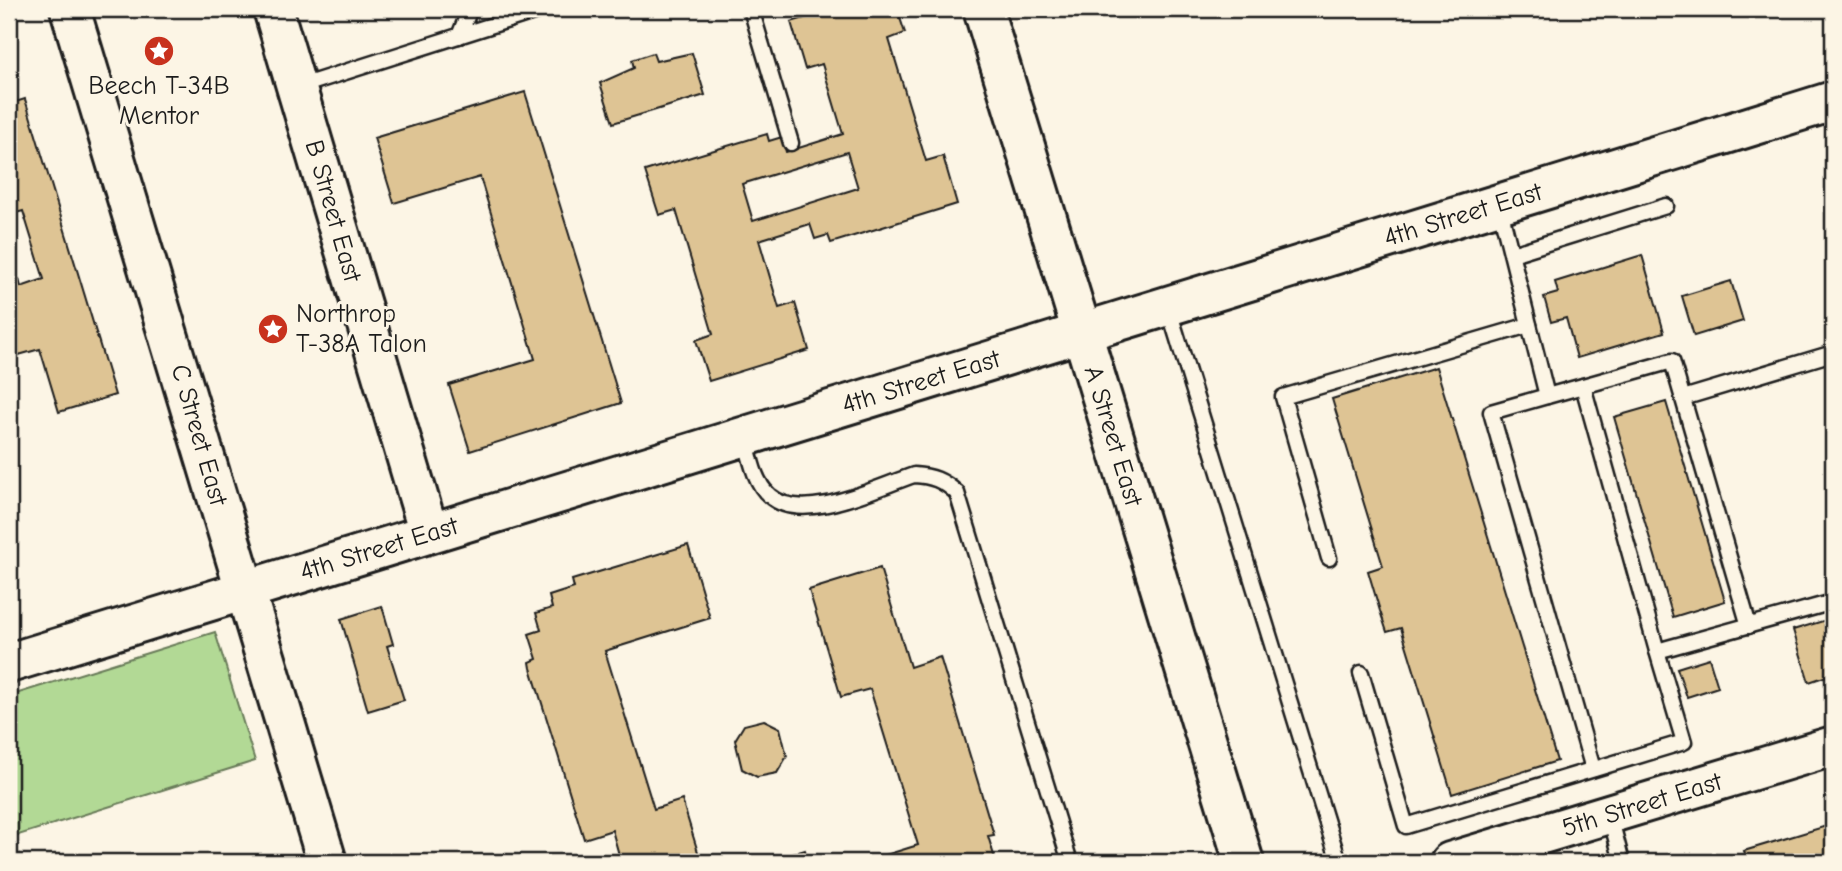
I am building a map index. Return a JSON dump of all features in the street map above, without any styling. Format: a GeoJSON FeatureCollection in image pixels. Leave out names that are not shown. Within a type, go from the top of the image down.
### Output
{"type":"FeatureCollection","features":[{"type":"Feature","properties":{"kind":"street","name":"C Street East"},"geometry":{"type":"LineString","coordinates":[[70,9],[327,862]]}},
{"type":"Feature","properties":{"kind":"street","name":"B Street East"},"geometry":{"type":"LineString","coordinates":[[273,9],[429,533]]}},
{"type":"Feature","properties":{"kind":"street","name":"A Street East"},"geometry":{"type":"LineString","coordinates":[[983,9],[1244,862]]}},
{"type":"Feature","properties":{"kind":"street","name":"4th Street East"},"geometry":{"type":"LineString","coordinates":[[9,663],[1833,100]]}},
{"type":"Feature","properties":{"kind":"street","name":"5th Street East"},"geometry":{"type":"LineString","coordinates":[[1450,862],[1833,746]]}},
{"type":"Feature","properties":{"kind":"lane"},"geometry":{"type":"LineString","coordinates":[[459,36],[470,9]]}},
{"type":"Feature","properties":{"kind":"lane"},"geometry":{"type":"LineString","coordinates":[[297,88],[543,9]]}},
{"type":"Feature","properties":{"kind":"lane"},"geometry":{"type":"LineString","coordinates":[[751,9],[791,143]]}},
{"type":"Feature","properties":{"kind":"lane"},"geometry":{"type":"LineString","coordinates":[[1499,204],[1547,396]]}},
{"type":"Feature","properties":{"kind":"lane"},"geometry":{"type":"LineString","coordinates":[[1512,254],[1666,206]]}},
{"type":"Feature","properties":{"kind":"lane"},"geometry":{"type":"LineString","coordinates":[[1168,306],[1339,862]]}},
{"type":"Feature","properties":{"kind":"lane"},"geometry":{"type":"LineString","coordinates":[[1329,558],[1283,397],[1529,326]]}},
{"type":"Feature","properties":{"kind":"lane"},"geometry":{"type":"LineString","coordinates":[[1683,398],[1833,353]]}},
{"type":"Feature","properties":{"kind":"lane"},"geometry":{"type":"LineString","coordinates":[[1593,769],[1491,412],[1672,361],[1749,625]]}},
{"type":"Feature","properties":{"kind":"lane"},"geometry":{"type":"LineString","coordinates":[[1361,673],[1406,826],[1684,742],[1583,386]]}},
{"type":"Feature","properties":{"kind":"lane"},"geometry":{"type":"LineString","coordinates":[[744,436],[756,475],[769,496],[792,508],[820,507],[914,475],[929,476],[945,482],[957,493],[1070,862]]}},
{"type":"Feature","properties":{"kind":"lane"},"geometry":{"type":"LineString","coordinates":[[1657,652],[1833,602]]}},
{"type":"Feature","properties":{"kind":"lane"},"geometry":{"type":"LineString","coordinates":[[1609,814],[1622,862]]}},
{"type":"Feature","properties":{"kind":"green space"},"geometry":{"type":"Polygon","coordinates":[[[215,632],[255,761],[9,838],[9,696],[215,632]]]}},
{"type":"Feature","properties":{"kind":"building"},"geometry":{"type":"Polygon","coordinates":[[[835,9],[897,9],[905,33],[889,39],[926,161],[943,156],[957,204],[831,243],[828,235],[815,239],[810,224],[759,240],[779,308],[795,303],[809,350],[709,381],[696,340],[713,334],[676,210],[659,215],[645,171],[767,134],[769,141],[782,137],[786,152],[843,134],[822,64],[805,69],[791,22],[835,9]],[[847,152],[742,184],[753,221],[858,188],[847,152]]]}},
{"type":"Feature","properties":{"kind":"building"},"geometry":{"type":"Polygon","coordinates":[[[653,53],[656,61],[692,53],[705,95],[613,123],[600,83],[634,68],[632,60],[653,53]]]}},
{"type":"Feature","properties":{"kind":"building"},"geometry":{"type":"Polygon","coordinates":[[[525,92],[621,403],[470,451],[449,385],[535,359],[480,177],[394,203],[374,138],[525,92]]]}},
{"type":"Feature","properties":{"kind":"building"},"geometry":{"type":"Polygon","coordinates":[[[25,99],[115,395],[59,412],[40,349],[15,356],[9,335],[9,282],[19,279],[21,287],[44,279],[23,211],[9,215],[9,104],[25,99]]]}},
{"type":"Feature","properties":{"kind":"building"},"geometry":{"type":"Polygon","coordinates":[[[1642,255],[1664,332],[1577,358],[1566,318],[1551,322],[1544,297],[1558,293],[1555,282],[1642,255]]]}},
{"type":"Feature","properties":{"kind":"building"},"geometry":{"type":"Polygon","coordinates":[[[1731,281],[1743,321],[1694,336],[1682,296],[1731,281]]]}},
{"type":"Feature","properties":{"kind":"building"},"geometry":{"type":"Polygon","coordinates":[[[1436,367],[1557,761],[1452,794],[1401,628],[1387,632],[1380,611],[1368,571],[1383,566],[1332,399],[1436,367]]]}},
{"type":"Feature","properties":{"kind":"building"},"geometry":{"type":"Polygon","coordinates":[[[1666,402],[1725,601],[1673,617],[1614,417],[1666,402]]]}},
{"type":"Feature","properties":{"kind":"building"},"geometry":{"type":"Polygon","coordinates":[[[688,545],[710,618],[605,651],[654,809],[682,800],[701,862],[621,862],[612,830],[584,839],[531,668],[530,662],[537,659],[529,634],[541,630],[536,613],[552,608],[549,596],[574,588],[572,580],[688,545]]]}},
{"type":"Feature","properties":{"kind":"building"},"geometry":{"type":"Polygon","coordinates":[[[880,568],[910,667],[940,657],[994,835],[988,836],[996,862],[863,862],[918,845],[870,689],[841,697],[809,590],[880,568]]]}},
{"type":"Feature","properties":{"kind":"building"},"geometry":{"type":"Polygon","coordinates":[[[382,606],[393,644],[387,646],[404,700],[368,711],[341,619],[382,606]]]}},
{"type":"Feature","properties":{"kind":"building"},"geometry":{"type":"Polygon","coordinates":[[[1833,618],[1833,674],[1809,682],[1793,630],[1833,618]]]}},
{"type":"Feature","properties":{"kind":"building"},"geometry":{"type":"Polygon","coordinates":[[[1709,658],[1718,687],[1687,697],[1677,668],[1709,658]]]}},
{"type":"Feature","properties":{"kind":"building"},"geometry":{"type":"Polygon","coordinates":[[[764,720],[780,728],[787,756],[777,773],[757,777],[742,769],[735,740],[744,725],[764,720]]]}},
{"type":"Feature","properties":{"kind":"building"},"geometry":{"type":"Polygon","coordinates":[[[1833,824],[1833,862],[1748,862],[1744,851],[1833,824]]]}},
{"type":"Feature","properties":{"kind":"building"},"geometry":{"type":"Polygon","coordinates":[[[805,850],[809,862],[766,862],[805,850]]]}},
{"type":"Feature","properties":{"kind":"place","name":"Beech T-34B Mentor"},"geometry":{"type":"Point","coordinates":[159,51]}},
{"type":"Feature","properties":{"kind":"place","name":"Northrop T-38A Talon"},"geometry":{"type":"Point","coordinates":[273,329]}}]}
